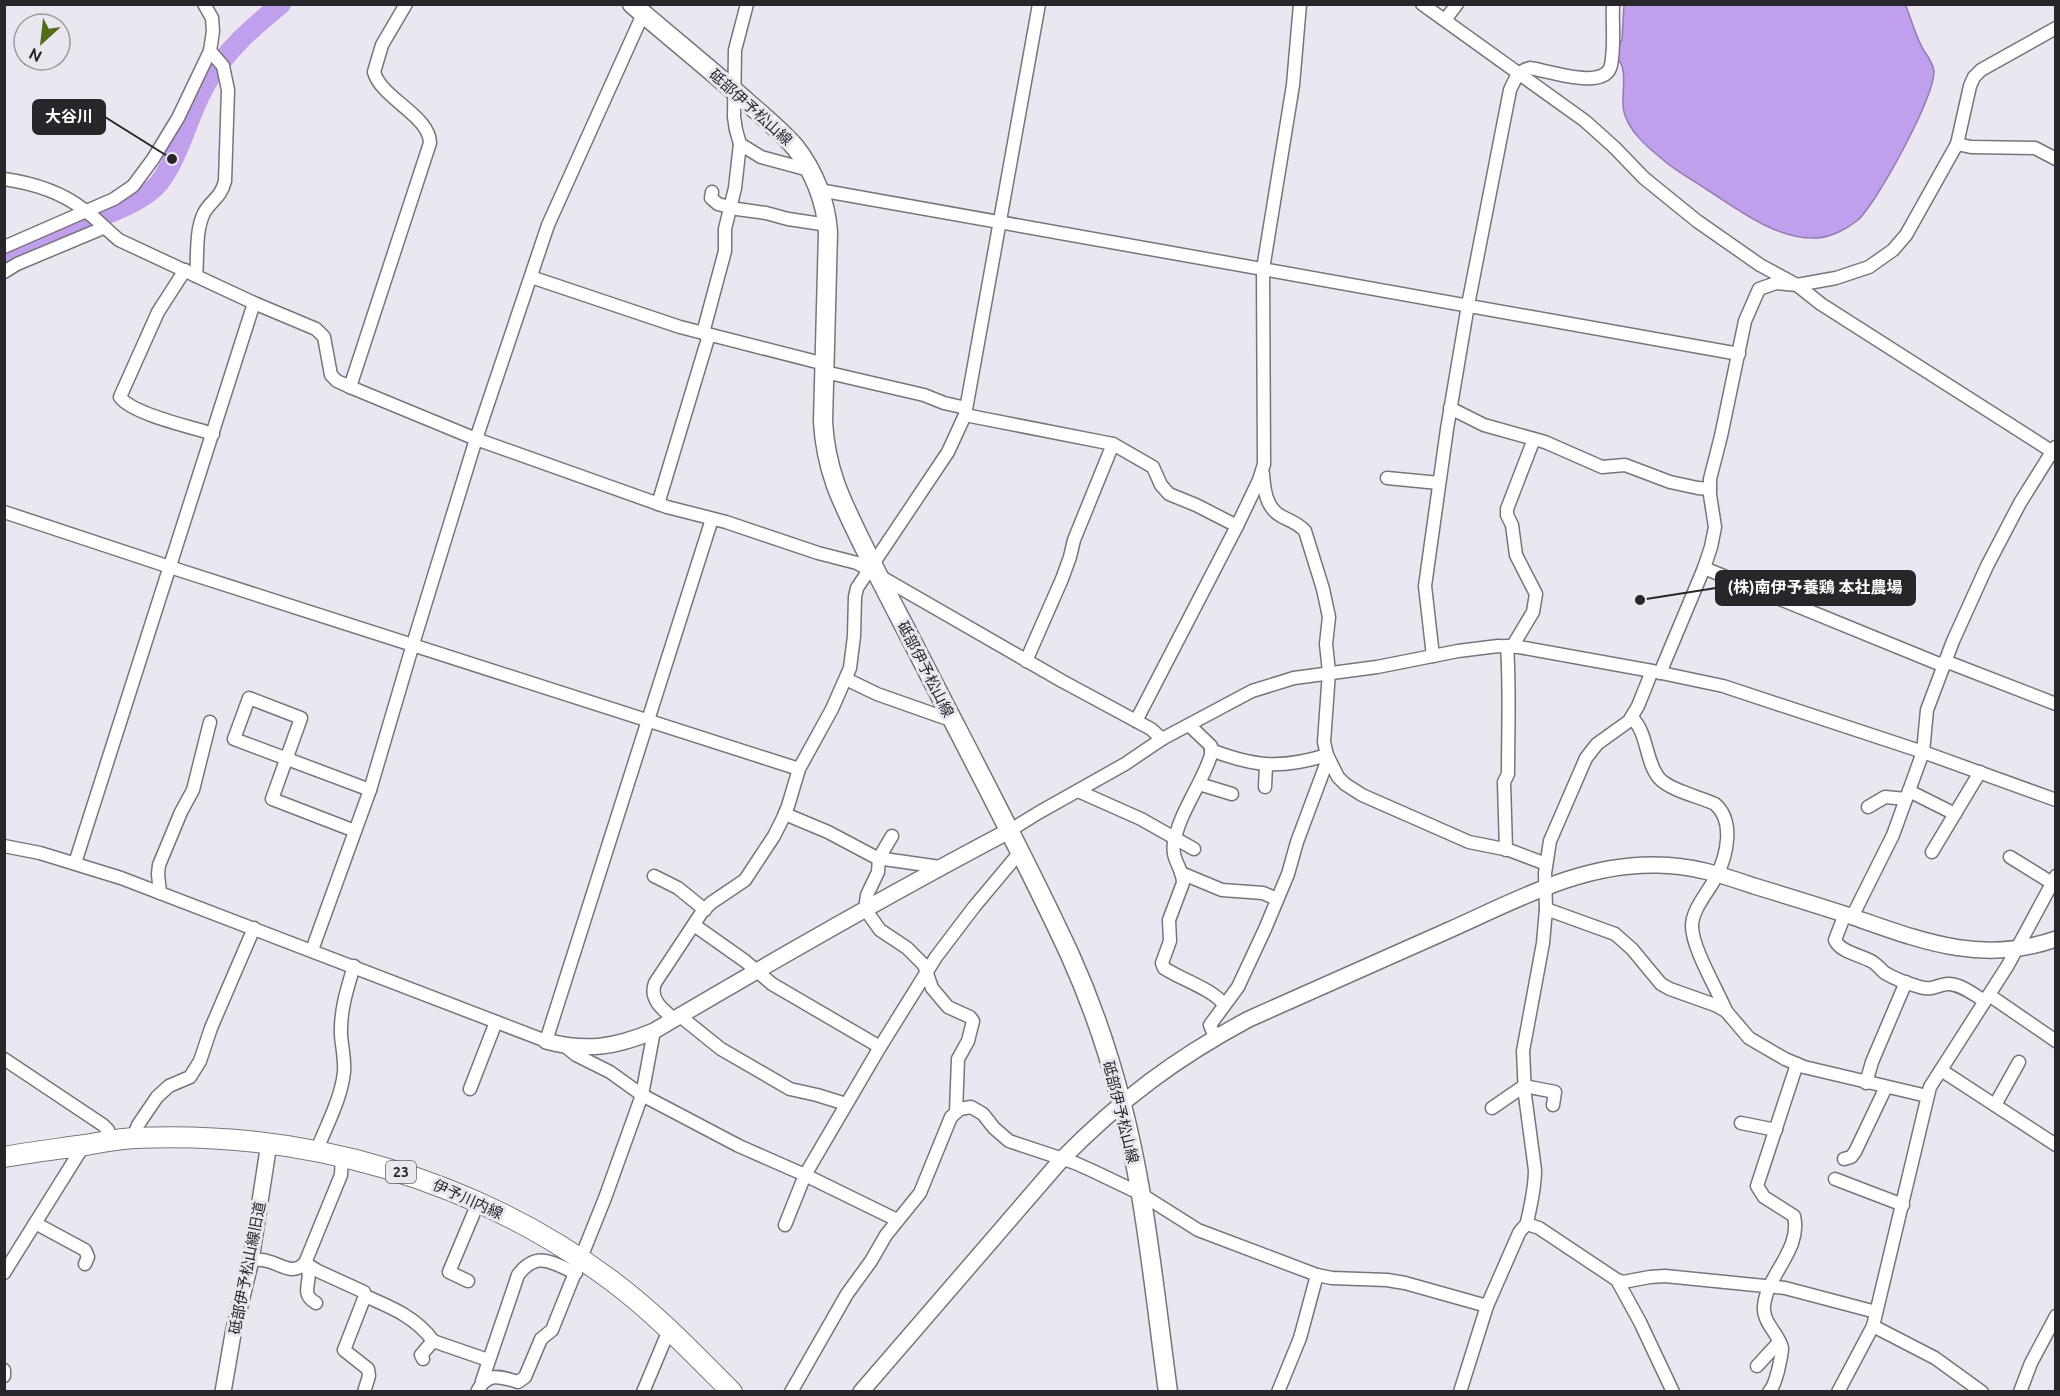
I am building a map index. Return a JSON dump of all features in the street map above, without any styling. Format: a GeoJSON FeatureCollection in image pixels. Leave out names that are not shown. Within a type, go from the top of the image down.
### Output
{"type":"FeatureCollection","features":[{"type":"Feature","properties":{"kind":"main road","name":"砥部伊予松山線"},"geometry":{"type":"LineString","coordinates":[[637,9],[783,134],[795,148],[819,190],[828,225],[823,422],[828,465],[836,490],[873,571],[1010,831],[1070,957],[1091,1007],[1110,1061],[1141,1194],[1168,1392]]}},
{"type":"Feature","properties":{"kind":"main road","name":"伊予川内線"},"geometry":{"type":"LineString","coordinates":[[4,1156],[133,1138],[195,1137],[269,1143],[342,1156],[420,1178],[531,1229],[579,1267],[612,1281],[669,1329],[732,1392]]}},
{"type":"Feature","properties":{"kind":"street"},"geometry":{"type":"LineString","coordinates":[[204,4],[212,18],[216,58],[228,90],[225,181],[223,190],[204,213],[191,273],[158,312],[120,397],[124,402],[152,415],[213,434]]}},
{"type":"Feature","properties":{"kind":"street"},"geometry":{"type":"LineString","coordinates":[[350,387],[430,143],[428,131],[380,83],[374,72],[382,45],[405,4]]}},
{"type":"Feature","properties":{"kind":"street"},"geometry":{"type":"LineString","coordinates":[[658,504],[706,334],[725,250],[725,229],[735,188],[740,144],[734,117],[735,50],[747,4]]}},
{"type":"Feature","properties":{"kind":"street"},"geometry":{"type":"LineString","coordinates":[[846,1104],[790,1089],[721,1049],[657,1004],[653,996],[653,989],[660,974],[705,909],[746,880],[774,836],[785,814],[799,769],[846,679],[852,657],[857,588],[873,571],[948,452],[965,412],[1039,4]]}},
{"type":"Feature","properties":{"kind":"street"},"geometry":{"type":"LineString","coordinates":[[1136,721],[1237,526],[1262,471],[1265,456],[1263,269],[1293,85],[1300,4]]}},
{"type":"Feature","properties":{"kind":"street"},"geometry":{"type":"LineString","coordinates":[[1422,4],[1585,121],[1644,178],[1697,222],[1760,265],[1797,285],[1821,304],[2054,450],[2020,503],[1987,566],[1953,641],[1927,710],[1923,752],[1893,835],[1835,940],[1836,944],[1873,962],[1883,971],[1906,982],[1928,989],[1949,984],[1957,985],[1987,998],[2055,1041]]}},
{"type":"Feature","properties":{"kind":"street"},"geometry":{"type":"LineString","coordinates":[[1445,21],[1457,4]]}},
{"type":"Feature","properties":{"kind":"street"},"geometry":{"type":"LineString","coordinates":[[1433,656],[1425,586],[1439,483],[1468,305],[1510,90],[1522,70],[1530,68],[1592,80],[1603,77],[1611,68],[1613,4]]}},
{"type":"Feature","properties":{"kind":"street"},"geometry":{"type":"LineString","coordinates":[[312,950],[370,790],[412,644],[476,438],[548,225],[637,9]]}},
{"type":"Feature","properties":{"kind":"street"},"geometry":{"type":"LineString","coordinates":[[1460,1392],[1487,1306],[1519,1233],[1527,1224],[1527,1214],[1535,1183],[1536,1170],[1524,1086],[1523,1051],[1543,943],[1546,864],[1555,826],[1586,758],[1597,744],[1632,718],[1704,568],[1715,527],[1710,479],[1722,436],[1745,321],[1759,289],[1776,283],[1797,285],[1816,283],[1869,267],[1893,250],[1906,235],[1957,144],[1974,77],[1981,70],[2055,28]]}},
{"type":"Feature","properties":{"kind":"street"},"geometry":{"type":"LineString","coordinates":[[4,247],[86,210],[114,200],[133,186],[153,159],[216,58]]}},
{"type":"Feature","properties":{"kind":"street"},"geometry":{"type":"LineString","coordinates":[[740,144],[761,157],[809,170]]}},
{"type":"Feature","properties":{"kind":"street"},"geometry":{"type":"LineString","coordinates":[[1957,144],[1971,147],[2035,148],[2055,159]]}},
{"type":"Feature","properties":{"kind":"street"},"geometry":{"type":"LineString","coordinates":[[4,179],[24,182],[67,198],[86,210],[103,228],[119,240],[254,303],[316,329],[324,337],[331,375],[337,381],[476,438],[658,504],[776,537],[818,553],[857,563],[1026,661],[1150,729],[1162,739]]}},
{"type":"Feature","properties":{"kind":"street"},"geometry":{"type":"LineString","coordinates":[[819,190],[1739,354]]}},
{"type":"Feature","properties":{"kind":"street"},"geometry":{"type":"LineString","coordinates":[[712,192],[711,198],[714,202],[737,209],[828,225]]}},
{"type":"Feature","properties":{"kind":"street"},"geometry":{"type":"LineString","coordinates":[[4,272],[17,264],[103,228]]}},
{"type":"Feature","properties":{"kind":"street"},"geometry":{"type":"LineString","coordinates":[[531,278],[669,324],[924,395],[965,412],[1113,444],[1153,467],[1161,485],[1169,494],[1237,526]]}},
{"type":"Feature","properties":{"kind":"street"},"geometry":{"type":"LineString","coordinates":[[75,863],[254,303]]}},
{"type":"Feature","properties":{"kind":"street"},"geometry":{"type":"LineString","coordinates":[[1450,408],[1484,425],[1563,449],[1602,467],[1624,465],[1670,482],[1698,489],[1710,489]]}},
{"type":"Feature","properties":{"kind":"street"},"geometry":{"type":"LineString","coordinates":[[1506,850],[1504,782],[1508,774],[1509,647],[1533,612],[1536,594],[1516,555],[1512,525],[1507,509],[1533,439]]}},
{"type":"Feature","properties":{"kind":"street"},"geometry":{"type":"LineString","coordinates":[[1026,661],[1062,579],[1074,540],[1113,444]]}},
{"type":"Feature","properties":{"kind":"street"},"geometry":{"type":"LineString","coordinates":[[1262,471],[1268,501],[1273,511],[1300,525],[1305,531],[1326,601],[1329,617],[1326,644],[1329,672],[1324,742],[1328,757],[1338,777],[1362,795],[1469,842],[1506,850],[1546,864]]}},
{"type":"Feature","properties":{"kind":"street"},"geometry":{"type":"LineString","coordinates":[[1387,478],[1439,483]]}},
{"type":"Feature","properties":{"kind":"street"},"geometry":{"type":"LineString","coordinates":[[4,512],[171,568],[799,769]]}},
{"type":"Feature","properties":{"kind":"street"},"geometry":{"type":"LineString","coordinates":[[546,1041],[712,519]]}},
{"type":"Feature","properties":{"kind":"street"},"geometry":{"type":"LineString","coordinates":[[1704,568],[1945,664],[2055,704]]}},
{"type":"Feature","properties":{"kind":"street"},"geometry":{"type":"LineString","coordinates":[[4,846],[40,853],[121,878],[546,1041],[565,1046],[598,1048],[631,1041],[654,1031],[939,867],[1010,831],[1125,764],[1162,739],[1252,691],[1294,678],[1329,672],[1377,667],[1476,648],[1509,647],[1656,672],[1723,686],[1923,752],[2055,800]]}},
{"type":"Feature","properties":{"kind":"street"},"geometry":{"type":"LineString","coordinates":[[846,679],[877,694],[945,718],[950,716]]}},
{"type":"Feature","properties":{"kind":"street"},"geometry":{"type":"LineString","coordinates":[[355,831],[272,799],[287,759],[301,718],[249,698],[234,739],[287,759],[370,790]]}},
{"type":"Feature","properties":{"kind":"street"},"geometry":{"type":"LineString","coordinates":[[1632,718],[1639,726],[1658,777],[1670,785],[1715,804],[1724,814],[1728,829],[1718,874],[1694,917],[1692,925],[1697,947],[1726,1011],[1749,1038],[1797,1064],[1886,1088],[1927,1096]]}},
{"type":"Feature","properties":{"kind":"street"},"geometry":{"type":"LineString","coordinates":[[160,893],[159,865],[181,812],[193,790],[210,722]]}},
{"type":"Feature","properties":{"kind":"street"},"geometry":{"type":"LineString","coordinates":[[1189,725],[1211,746],[1211,750],[1208,765],[1175,837],[1173,854],[1183,883],[1169,920],[1170,941],[1162,963],[1164,968],[1213,995],[1224,1005]]}},
{"type":"Feature","properties":{"kind":"street"},"geometry":{"type":"LineString","coordinates":[[1211,750],[1243,762],[1266,765],[1304,762],[1328,757]]}},
{"type":"Feature","properties":{"kind":"street"},"geometry":{"type":"LineString","coordinates":[[1215,1037],[1210,1025],[1238,987],[1251,961],[1288,874],[1297,842],[1328,757]]}},
{"type":"Feature","properties":{"kind":"street"},"geometry":{"type":"LineString","coordinates":[[1265,787],[1266,765]]}},
{"type":"Feature","properties":{"kind":"street"},"geometry":{"type":"LineString","coordinates":[[1932,852],[1980,772]]}},
{"type":"Feature","properties":{"kind":"street"},"geometry":{"type":"LineString","coordinates":[[1199,784],[1232,794]]}},
{"type":"Feature","properties":{"kind":"street"},"geometry":{"type":"LineString","coordinates":[[1077,791],[1141,819],[1194,849]]}},
{"type":"Feature","properties":{"kind":"street"},"geometry":{"type":"LineString","coordinates":[[1868,807],[1885,797],[1908,795],[1955,814]]}},
{"type":"Feature","properties":{"kind":"street"},"geometry":{"type":"LineString","coordinates":[[785,814],[879,858],[939,867]]}},
{"type":"Feature","properties":{"kind":"street"},"geometry":{"type":"LineString","coordinates":[[892,836],[879,858],[878,872],[867,895],[865,909],[880,930],[915,955],[928,971],[932,988],[943,1002],[973,1021],[968,1041],[958,1059],[956,1112]]}},
{"type":"Feature","properties":{"kind":"street"},"geometry":{"type":"LineString","coordinates":[[785,1225],[805,1175],[936,957],[1020,852]]}},
{"type":"Feature","properties":{"kind":"street"},"geometry":{"type":"LineString","coordinates":[[1838,1392],[1873,1326],[1921,1130],[1927,1096],[2017,949],[2054,880],[2010,857]]}},
{"type":"Feature","properties":{"kind":"street"},"geometry":{"type":"LineString","coordinates":[[861,1392],[1062,1159],[1093,1128],[1163,1071],[1215,1037],[1249,1019],[1545,887],[1597,870],[1636,865],[1675,866],[1718,874],[1940,945],[1976,950],[2017,949],[2055,939]]}},
{"type":"Feature","properties":{"kind":"street"},"geometry":{"type":"LineString","coordinates":[[1181,873],[1222,890],[1263,893],[1277,899]]}},
{"type":"Feature","properties":{"kind":"street"},"geometry":{"type":"LineString","coordinates":[[654,876],[678,888],[705,909]]}},
{"type":"Feature","properties":{"kind":"street"},"geometry":{"type":"LineString","coordinates":[[1546,909],[1615,934],[1632,949],[1661,984],[1726,1011]]}},
{"type":"Feature","properties":{"kind":"street"},"geometry":{"type":"LineString","coordinates":[[694,925],[772,984],[880,1047]]}},
{"type":"Feature","properties":{"kind":"street"},"geometry":{"type":"LineString","coordinates":[[133,1138],[138,1125],[157,1097],[170,1086],[190,1077],[200,1061],[211,1028],[254,928]]}},
{"type":"Feature","properties":{"kind":"street"},"geometry":{"type":"LineString","coordinates":[[316,1152],[338,1098],[344,1075],[342,1015],[354,966]]}},
{"type":"Feature","properties":{"kind":"street"},"geometry":{"type":"LineString","coordinates":[[1866,1083],[1872,1062],[1906,982]]}},
{"type":"Feature","properties":{"kind":"street"},"geometry":{"type":"LineString","coordinates":[[470,1089],[496,1022]]}},
{"type":"Feature","properties":{"kind":"street"},"geometry":{"type":"LineString","coordinates":[[479,1386],[491,1377],[507,1378],[518,1382],[525,1377],[541,1340],[552,1330],[579,1267],[642,1095],[654,1031]]}},
{"type":"Feature","properties":{"kind":"street"},"geometry":{"type":"LineString","coordinates":[[565,1046],[576,1055],[610,1072],[642,1095],[739,1146],[897,1220]]}},
{"type":"Feature","properties":{"kind":"street"},"geometry":{"type":"LineString","coordinates":[[4,1059],[103,1125],[108,1130],[111,1141]]}},
{"type":"Feature","properties":{"kind":"street"},"geometry":{"type":"LineString","coordinates":[[1995,1105],[2019,1062]]}},
{"type":"Feature","properties":{"kind":"street"},"geometry":{"type":"LineString","coordinates":[[1769,1392],[1775,1384],[1782,1351],[1763,1309],[1770,1286],[1791,1246],[1795,1223],[1794,1216],[1764,1197],[1757,1186],[1797,1064]]}},
{"type":"Feature","properties":{"kind":"street"},"geometry":{"type":"LineString","coordinates":[[1941,1070],[2055,1144]]}},
{"type":"Feature","properties":{"kind":"street"},"geometry":{"type":"LineString","coordinates":[[1492,1108],[1524,1086],[1555,1092],[1553,1105]]}},
{"type":"Feature","properties":{"kind":"street"},"geometry":{"type":"LineString","coordinates":[[1844,1159],[1851,1157],[1855,1152],[1886,1088]]}},
{"type":"Feature","properties":{"kind":"street"},"geometry":{"type":"LineString","coordinates":[[791,1392],[847,1294],[897,1220],[924,1185],[951,1117],[966,1107],[971,1107],[984,1114],[994,1128],[1009,1141],[1084,1167],[1141,1194],[1198,1230],[1317,1275],[1405,1283],[1487,1306]]}},
{"type":"Feature","properties":{"kind":"street"},"geometry":{"type":"LineString","coordinates":[[1741,1123],[1776,1130]]}},
{"type":"Feature","properties":{"kind":"street","name":"砥部伊予松山線旧道"},"geometry":{"type":"LineString","coordinates":[[223,1392],[233,1334],[251,1260],[269,1143]]}},
{"type":"Feature","properties":{"kind":"street"},"geometry":{"type":"LineString","coordinates":[[4,1273],[9,1255],[35,1223],[84,1145]]}},
{"type":"Feature","properties":{"kind":"street"},"geometry":{"type":"LineString","coordinates":[[251,1260],[266,1260],[285,1269],[301,1268],[341,1175],[342,1156]]}},
{"type":"Feature","properties":{"kind":"street"},"geometry":{"type":"LineString","coordinates":[[1835,1179],[1903,1205]]}},
{"type":"Feature","properties":{"kind":"street"},"geometry":{"type":"LineString","coordinates":[[468,1281],[449,1272],[478,1203]]}},
{"type":"Feature","properties":{"kind":"street"},"geometry":{"type":"LineString","coordinates":[[35,1223],[85,1250],[88,1257],[85,1264]]}},
{"type":"Feature","properties":{"kind":"street"},"geometry":{"type":"LineString","coordinates":[[1527,1224],[1539,1227],[1623,1282],[1650,1276],[1665,1276],[1770,1286],[1800,1291],[1876,1312]]}},
{"type":"Feature","properties":{"kind":"street"},"geometry":{"type":"LineString","coordinates":[[479,1386],[518,1275],[524,1267],[531,1261],[540,1260],[579,1267]]}},
{"type":"Feature","properties":{"kind":"street"},"geometry":{"type":"LineString","coordinates":[[305,1263],[359,1288],[365,1296],[408,1317],[423,1328],[434,1341],[488,1360]]}},
{"type":"Feature","properties":{"kind":"street"},"geometry":{"type":"LineString","coordinates":[[305,1263],[310,1271],[307,1295],[316,1303]]}},
{"type":"Feature","properties":{"kind":"street"},"geometry":{"type":"LineString","coordinates":[[1278,1392],[1300,1338],[1317,1275]]}},
{"type":"Feature","properties":{"kind":"street"},"geometry":{"type":"LineString","coordinates":[[1617,1280],[1673,1392]]}},
{"type":"Feature","properties":{"kind":"street"},"geometry":{"type":"LineString","coordinates":[[365,1296],[344,1350],[368,1369],[367,1390]]}},
{"type":"Feature","properties":{"kind":"street"},"geometry":{"type":"LineString","coordinates":[[2019,1392],[2055,1316]]}},
{"type":"Feature","properties":{"kind":"street"},"geometry":{"type":"LineString","coordinates":[[1873,1326],[1955,1371],[1982,1392]]}},
{"type":"Feature","properties":{"kind":"street"},"geometry":{"type":"LineString","coordinates":[[643,1392],[669,1329]]}},
{"type":"Feature","properties":{"kind":"street"},"geometry":{"type":"LineString","coordinates":[[423,1359],[422,1352],[434,1341]]}},
{"type":"Feature","properties":{"kind":"street"},"geometry":{"type":"LineString","coordinates":[[1757,1366],[1779,1342]]}},
{"type":"Feature","properties":{"kind":"street"},"geometry":{"type":"LineString","coordinates":[[4,1370],[4,1376]]}},
{"type":"Feature","properties":{"kind":"shaded area"},"geometry":{"type":"Polygon","coordinates":[[[1905,4],[1920,42],[1931,62],[1934,71],[1932,84],[1915,125],[1891,172],[1867,209],[1858,220],[1833,234],[1817,238],[1802,237],[1772,229],[1758,222],[1666,162],[1639,138],[1626,119],[1623,106],[1624,77],[1618,59],[1618,46],[1622,40],[1624,5],[1905,4]]]}},
{"type":"Feature","properties":{"kind":"waterway"},"geometry":{"type":"LineString","coordinates":[[4,260],[120,209],[142,197],[159,183],[173,160],[200,96],[213,72],[240,41],[281,4]]}},
{"type":"Feature","properties":{"kind":"place","name":"大谷川"},"geometry":{"type":"Point","coordinates":[172,159]}},
{"type":"Feature","properties":{"kind":"place","name":"(株)南伊予養鶏 本社農場"},"geometry":{"type":"Point","coordinates":[1640,600]}}]}
